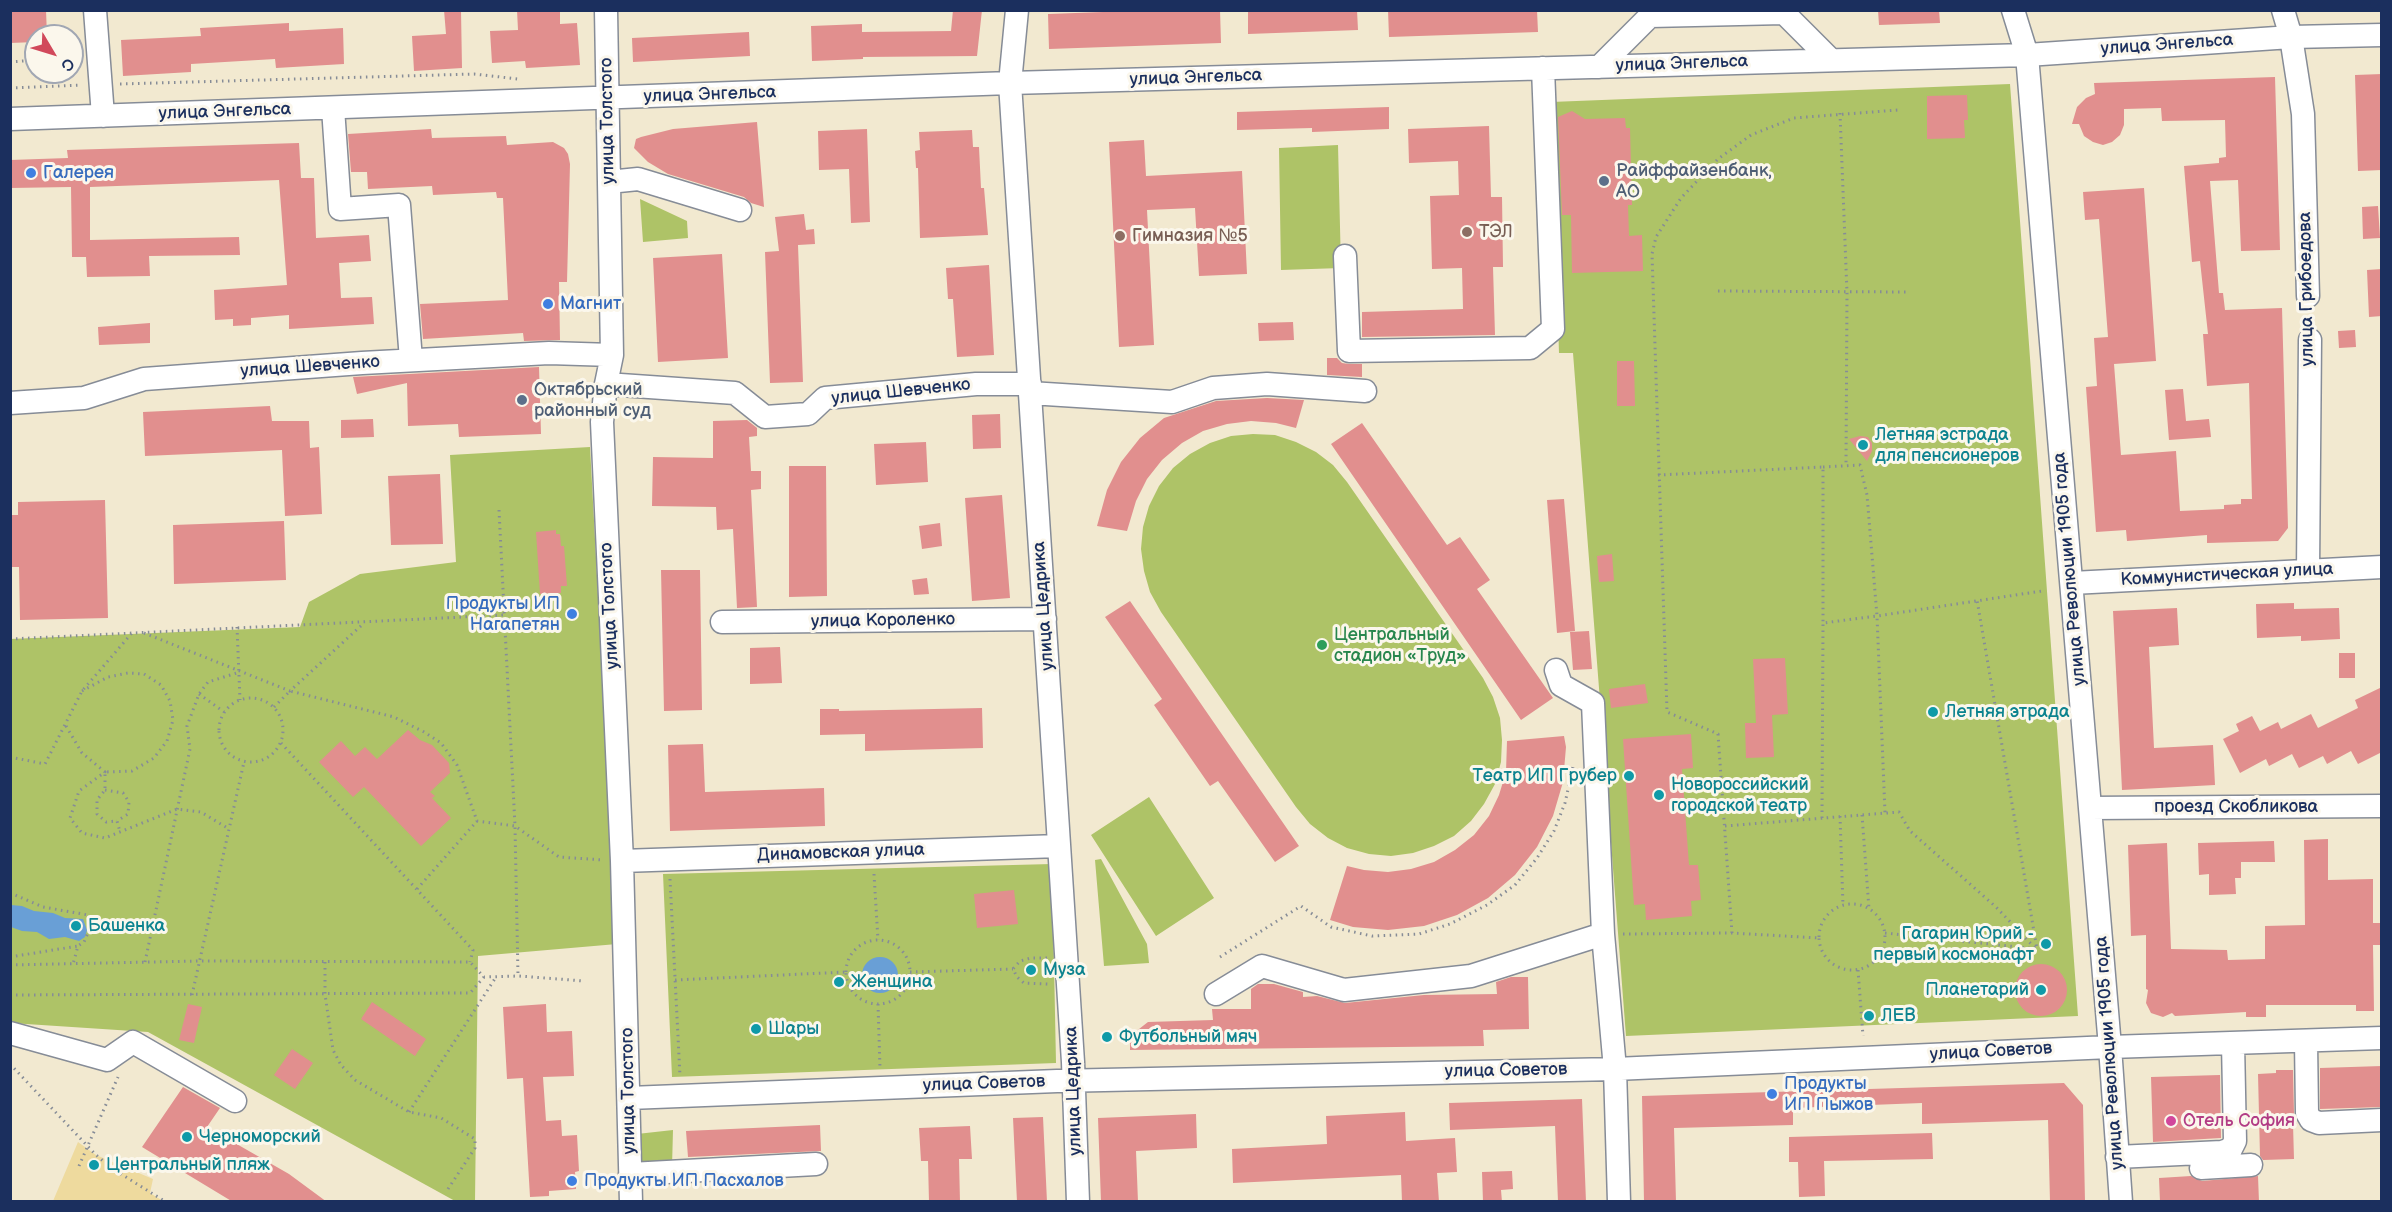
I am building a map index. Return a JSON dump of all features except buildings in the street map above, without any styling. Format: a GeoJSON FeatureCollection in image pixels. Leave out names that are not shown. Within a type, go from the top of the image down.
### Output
{"type":"FeatureCollection","features":[{"type":"Feature","properties":{"kind":"street"},"geometry":{"type":"LineString","coordinates":[[95,10],[103,116]]}},
{"type":"Feature","properties":{"kind":"street","name":"улица Толстого"},"geometry":{"type":"LineString","coordinates":[[606,10],[612,355],[602,422],[622,861],[631,1202]]}},
{"type":"Feature","properties":{"kind":"street","name":"улица Цедрика"},"geometry":{"type":"LineString","coordinates":[[1017,10],[1010,83],[1075,1080],[1078,1202]]}},
{"type":"Feature","properties":{"kind":"street","name":"улица Революции 1905 года"},"geometry":{"type":"LineString","coordinates":[[2013,10],[2027,55],[2121,1202]]}},
{"type":"Feature","properties":{"kind":"street","name":"улица Грибоедова"},"geometry":{"type":"LineString","coordinates":[[2283,10],[2291,37],[2303,114],[2308,296]]}},
{"type":"Feature","properties":{"kind":"street"},"geometry":{"type":"LineString","coordinates":[[1599,67],[1650,16],[1784,13],[1831,60]]}},
{"type":"Feature","properties":{"kind":"street","name":"улица Энгельса"},"geometry":{"type":"LineString","coordinates":[[10,119],[1010,83],[2027,55],[2291,37],[2382,34]]}},
{"type":"Feature","properties":{"kind":"street"},"geometry":{"type":"LineString","coordinates":[[1345,256],[1349,351],[1530,348],[1553,328],[1543,68]]}},
{"type":"Feature","properties":{"kind":"street"},"geometry":{"type":"LineString","coordinates":[[333,108],[340,209],[399,205],[411,360]]}},
{"type":"Feature","properties":{"kind":"street"},"geometry":{"type":"LineString","coordinates":[[609,182],[638,179],[740,210]]}},
{"type":"Feature","properties":{"kind":"street","name":"улица Грибоедова"},"geometry":{"type":"LineString","coordinates":[[2308,571],[2310,340]]}},
{"type":"Feature","properties":{"kind":"street","name":"улица Шевченко"},"geometry":{"type":"LineString","coordinates":[[10,403],[84,398],[144,379],[411,360],[549,354],[612,355]]}},
{"type":"Feature","properties":{"kind":"street","name":"улица Шевченко"},"geometry":{"type":"LineString","coordinates":[[606,384],[735,393],[765,417],[808,414],[825,398],[976,384],[1172,402],[1213,388],[1267,384],[1365,391]]}},
{"type":"Feature","properties":{"kind":"street","name":"Коммунистическая улица"},"geometry":{"type":"LineString","coordinates":[[2072,583],[2382,567]]}},
{"type":"Feature","properties":{"kind":"street","name":"улица Короленко"},"geometry":{"type":"LineString","coordinates":[[722,622],[1045,618]]}},
{"type":"Feature","properties":{"kind":"street"},"geometry":{"type":"LineString","coordinates":[[1556,670],[1561,685],[1593,703],[1603,934],[1615,1069],[1619,1202]]}},
{"type":"Feature","properties":{"kind":"street","name":"проезд Скобликова"},"geometry":{"type":"LineString","coordinates":[[2090,808],[2382,807]]}},
{"type":"Feature","properties":{"kind":"street","name":"Динамовская улица"},"geometry":{"type":"LineString","coordinates":[[622,861],[1059,846]]}},
{"type":"Feature","properties":{"kind":"street"},"geometry":{"type":"LineString","coordinates":[[1216,994],[1262,966],[1344,990],[1471,976],[1603,934]]}},
{"type":"Feature","properties":{"kind":"street"},"geometry":{"type":"LineString","coordinates":[[10,1033],[107,1060],[133,1042],[236,1101]]}},
{"type":"Feature","properties":{"kind":"street","name":"улица Советов"},"geometry":{"type":"LineString","coordinates":[[629,1098],[1075,1080],[1615,1069],[2110,1047],[2382,1038]]}},
{"type":"Feature","properties":{"kind":"street"},"geometry":{"type":"LineString","coordinates":[[2306,1041],[2307,1113],[2311,1120],[2319,1123],[2382,1120]]}},
{"type":"Feature","properties":{"kind":"street"},"geometry":{"type":"LineString","coordinates":[[2118,1164],[2231,1149],[2235,1141],[2233,1043]]}},
{"type":"Feature","properties":{"kind":"street"},"geometry":{"type":"LineString","coordinates":[[630,1174],[816,1164]]}},
{"type":"Feature","properties":{"kind":"street"},"geometry":{"type":"LineString","coordinates":[[2118,1164],[2251,1165]]}},
{"type":"Feature","properties":{"kind":"path"},"geometry":{"type":"LineString","coordinates":[[10,88],[462,74],[519,79]]}},
{"type":"Feature","properties":{"kind":"path"},"geometry":{"type":"LineString","coordinates":[[1732,933],[1718,734],[1667,712],[1652,273],[1656,237],[1681,198],[1718,159],[1751,135],[1794,118],[1898,110]]}},
{"type":"Feature","properties":{"kind":"path"},"geometry":{"type":"LineString","coordinates":[[1840,113],[1847,293],[1846,466]]}},
{"type":"Feature","properties":{"kind":"path"},"geometry":{"type":"LineString","coordinates":[[1718,291],[1907,292]]}},
{"type":"Feature","properties":{"kind":"path"},"geometry":{"type":"LineString","coordinates":[[1658,475],[1860,465],[1867,495],[1877,616],[1886,813]]}},
{"type":"Feature","properties":{"kind":"path"},"geometry":{"type":"LineString","coordinates":[[1822,818],[1823,467]]}},
{"type":"Feature","properties":{"kind":"path"},"geometry":{"type":"LineString","coordinates":[[499,510],[519,976]]}},
{"type":"Feature","properties":{"kind":"path"},"geometry":{"type":"LineString","coordinates":[[1822,622],[2042,591]]}},
{"type":"Feature","properties":{"kind":"path"},"geometry":{"type":"LineString","coordinates":[[1977,600],[2037,950]]}},
{"type":"Feature","properties":{"kind":"path"},"geometry":{"type":"LineString","coordinates":[[10,639],[504,615]]}},
{"type":"Feature","properties":{"kind":"path"},"geometry":{"type":"LineString","coordinates":[[274,707],[365,622]]}},
{"type":"Feature","properties":{"kind":"path"},"geometry":{"type":"LineString","coordinates":[[237,627],[240,700]]}},
{"type":"Feature","properties":{"kind":"path"},"geometry":{"type":"LineString","coordinates":[[142,632],[290,691],[394,717],[424,732],[441,743],[457,765],[477,821]]}},
{"type":"Feature","properties":{"kind":"path"},"geometry":{"type":"LineString","coordinates":[[10,757],[45,764],[82,691],[132,633]]}},
{"type":"Feature","properties":{"kind":"path"},"geometry":{"type":"LineString","coordinates":[[145,962],[190,749],[187,726],[199,694],[208,682],[240,672]]}},
{"type":"Feature","properties":{"kind":"path"},"geometry":{"type":"LineString","coordinates":[[82,691],[108,677],[128,673],[144,674],[161,685],[170,701],[173,720],[167,741],[154,759],[132,771],[105,772],[79,791],[70,818],[82,833],[105,838],[177,809],[201,813],[229,829]]}},
{"type":"Feature","properties":{"kind":"path"},"geometry":{"type":"LineString","coordinates":[[199,694],[224,712]]}},
{"type":"Feature","properties":{"kind":"path"},"geometry":{"type":"LineString","coordinates":[[258,699],[274,707],[283,724],[281,743],[275,753],[266,760],[255,763],[244,762],[226,751],[221,742],[218,732],[224,712],[240,700],[258,699]]}},
{"type":"Feature","properties":{"kind":"path"},"geometry":{"type":"LineString","coordinates":[[66,726],[82,753],[105,772]]}},
{"type":"Feature","properties":{"kind":"path"},"geometry":{"type":"LineString","coordinates":[[281,743],[473,950],[470,962]]}},
{"type":"Feature","properties":{"kind":"path"},"geometry":{"type":"LineString","coordinates":[[192,995],[244,762]]}},
{"type":"Feature","properties":{"kind":"path"},"geometry":{"type":"LineString","coordinates":[[1220,957],[1301,906],[1331,927],[1372,936],[1419,934],[1450,924],[1487,905],[1515,885],[1537,858],[1554,831],[1573,767],[1595,764]]}},
{"type":"Feature","properties":{"kind":"path"},"geometry":{"type":"LineString","coordinates":[[105,772],[105,790],[97,800],[97,814],[106,822],[117,821],[128,813],[129,802],[123,793],[105,790]]}},
{"type":"Feature","properties":{"kind":"path"},"geometry":{"type":"LineString","coordinates":[[1725,826],[1899,812],[1910,831],[1996,906],[2037,950]]}},
{"type":"Feature","properties":{"kind":"path"},"geometry":{"type":"LineString","coordinates":[[1862,815],[1869,909]]}},
{"type":"Feature","properties":{"kind":"path"},"geometry":{"type":"LineString","coordinates":[[1840,816],[1844,906]]}},
{"type":"Feature","properties":{"kind":"path"},"geometry":{"type":"LineString","coordinates":[[117,821],[120,832]]}},
{"type":"Feature","properties":{"kind":"path"},"geometry":{"type":"LineString","coordinates":[[477,821],[514,826],[559,857],[622,861]]}},
{"type":"Feature","properties":{"kind":"path"},"geometry":{"type":"LineString","coordinates":[[417,889],[477,821]]}},
{"type":"Feature","properties":{"kind":"path"},"geometry":{"type":"LineString","coordinates":[[669,859],[680,1077]]}},
{"type":"Feature","properties":{"kind":"path"},"geometry":{"type":"LineString","coordinates":[[874,874],[878,940]]}},
{"type":"Feature","properties":{"kind":"path"},"geometry":{"type":"LineString","coordinates":[[10,897],[15,895],[43,907],[88,915],[90,928],[84,942],[78,946],[10,957]]}},
{"type":"Feature","properties":{"kind":"path"},"geometry":{"type":"LineString","coordinates":[[1858,905],[1869,909],[1882,922],[1885,933],[1881,954],[1873,963],[1858,970],[1846,970],[1834,965],[1826,958],[1820,945],[1822,923],[1833,910],[1844,906],[1858,905]]}},
{"type":"Feature","properties":{"kind":"path"},"geometry":{"type":"LineString","coordinates":[[1603,934],[1732,933],[1820,938]]}},
{"type":"Feature","properties":{"kind":"path"},"geometry":{"type":"LineString","coordinates":[[1885,933],[2037,950]]}},
{"type":"Feature","properties":{"kind":"path"},"geometry":{"type":"LineString","coordinates":[[878,940],[890,943],[900,950],[907,960],[910,972],[901,994],[891,1002],[878,1004],[868,1003],[852,991],[846,972],[852,953],[868,942],[878,940]]}},
{"type":"Feature","properties":{"kind":"path"},"geometry":{"type":"LineString","coordinates":[[73,964],[78,946]]}},
{"type":"Feature","properties":{"kind":"path"},"geometry":{"type":"LineString","coordinates":[[910,972],[1013,969],[1020,961],[1030,958],[1049,958]]}},
{"type":"Feature","properties":{"kind":"path"},"geometry":{"type":"LineString","coordinates":[[10,964],[200,961],[470,962],[484,977],[519,976],[584,981]]}},
{"type":"Feature","properties":{"kind":"path"},"geometry":{"type":"LineString","coordinates":[[325,962],[325,994],[333,1050],[340,1065],[355,1080],[409,1112],[441,1118],[476,1139],[475,1148],[446,1192]]}},
{"type":"Feature","properties":{"kind":"path"},"geometry":{"type":"LineString","coordinates":[[1013,969],[1024,983],[1051,985]]}},
{"type":"Feature","properties":{"kind":"path"},"geometry":{"type":"LineString","coordinates":[[1858,970],[1863,1035]]}},
{"type":"Feature","properties":{"kind":"path"},"geometry":{"type":"LineString","coordinates":[[675,980],[846,972]]}},
{"type":"Feature","properties":{"kind":"path"},"geometry":{"type":"LineString","coordinates":[[10,995],[470,993],[484,977]]}},
{"type":"Feature","properties":{"kind":"path"},"geometry":{"type":"LineString","coordinates":[[409,1112],[496,977]]}},
{"type":"Feature","properties":{"kind":"path"},"geometry":{"type":"LineString","coordinates":[[878,1004],[880,1070]]}},
{"type":"Feature","properties":{"kind":"path"},"geometry":{"type":"LineString","coordinates":[[10,1064],[96,1155],[112,1168],[166,1202]]}},
{"type":"Feature","properties":{"kind":"path"},"geometry":{"type":"LineString","coordinates":[[79,1166],[120,1073]]}},
{"type":"Feature","properties":{"kind":"green space"},"geometry":{"type":"Polygon","coordinates":[[[2010,84],[2078,1016],[1626,1036],[1573,353],[1559,353],[1551,102],[2010,84]]]}},
{"type":"Feature","properties":{"kind":"green space"},"geometry":{"type":"Polygon","coordinates":[[[1338,145],[1341,268],[1281,270],[1279,148],[1338,145]]]}},
{"type":"Feature","properties":{"kind":"green space"},"geometry":{"type":"Polygon","coordinates":[[[640,199],[687,221],[688,238],[643,242],[640,199]]]}},
{"type":"Feature","properties":{"kind":"green space","name":"Центральный стадион «Труд»"},"geometry":{"type":"Polygon","coordinates":[[[1275,435],[1296,442],[1316,452],[1333,465],[1483,678],[1493,697],[1500,718],[1502,740],[1501,762],[1495,784],[1471,821],[1454,836],[1434,846],[1413,853],[1391,856],[1369,854],[1347,848],[1328,838],[1310,824],[1161,612],[1150,592],[1141,549],[1143,527],[1149,506],[1159,486],[1173,468],[1190,454],[1210,443],[1231,436],[1275,435]]]}},
{"type":"Feature","properties":{"kind":"green space"},"geometry":{"type":"Polygon","coordinates":[[[590,447],[617,944],[478,956],[475,1201],[455,1201],[148,1032],[11,1023],[10,639],[300,627],[309,602],[360,574],[456,562],[450,455],[590,447]]]}},
{"type":"Feature","properties":{"kind":"green space"},"geometry":{"type":"Polygon","coordinates":[[[1149,797],[1214,898],[1156,936],[1091,835],[1149,797]]]}},
{"type":"Feature","properties":{"kind":"green space"},"geometry":{"type":"Polygon","coordinates":[[[1101,859],[1147,944],[1149,963],[1104,966],[1095,860],[1101,859]]]}},
{"type":"Feature","properties":{"kind":"green space"},"geometry":{"type":"Polygon","coordinates":[[[1052,864],[1056,1063],[672,1077],[663,874],[1052,864]]]}},
{"type":"Feature","properties":{"kind":"green space"},"geometry":{"type":"Polygon","coordinates":[[[673,1130],[672,1167],[637,1170],[637,1134],[673,1130]]]}},
{"type":"Feature","properties":{"kind":"sand","name":"Центральный пляж"},"geometry":{"type":"Polygon","coordinates":[[[78,1142],[96,1155],[153,1179],[150,1193],[163,1201],[53,1201],[78,1142]]]}},
{"type":"Feature","properties":{"kind":"water"},"geometry":{"type":"Polygon","coordinates":[[[11,905],[53,913],[65,918],[83,919],[87,930],[85,937],[79,941],[65,937],[49,939],[37,932],[22,931],[11,927],[11,905]]]}},
{"type":"Feature","properties":{"kind":"water"},"geometry":{"type":"Polygon","coordinates":[[[880,957],[893,962],[898,975],[893,988],[880,993],[867,988],[862,975],[867,962],[880,957]]]}},
{"type":"Feature","properties":{"kind":"place","name":"Галерея"},"geometry":{"type":"Point","coordinates":[31,173]}},
{"type":"Feature","properties":{"kind":"place","name":"Райффайзенбанк, АО"},"geometry":{"type":"Point","coordinates":[1604,181]}},
{"type":"Feature","properties":{"kind":"place","name":"ТЭЛ"},"geometry":{"type":"Point","coordinates":[1467,232]}},
{"type":"Feature","properties":{"kind":"place","name":"Гимназия №5"},"geometry":{"type":"Point","coordinates":[1120,236]}},
{"type":"Feature","properties":{"kind":"place","name":"Магнит"},"geometry":{"type":"Point","coordinates":[548,304]}},
{"type":"Feature","properties":{"kind":"place","name":"Октябрьский районный суд"},"geometry":{"type":"Point","coordinates":[522,400]}},
{"type":"Feature","properties":{"kind":"place","name":"Летняя эстрада для пенсионеров"},"geometry":{"type":"Point","coordinates":[1863,445]}},
{"type":"Feature","properties":{"kind":"place","name":"Продукты ИП Нагапетян"},"geometry":{"type":"Point","coordinates":[572,614]}},
{"type":"Feature","properties":{"kind":"place","name":"Центральный стадион «Труд»"},"geometry":{"type":"Point","coordinates":[1322,645]}},
{"type":"Feature","properties":{"kind":"place","name":"Летняя этрада"},"geometry":{"type":"Point","coordinates":[1933,712]}},
{"type":"Feature","properties":{"kind":"place","name":"Театр ИП Грубер"},"geometry":{"type":"Point","coordinates":[1629,776]}},
{"type":"Feature","properties":{"kind":"place","name":"Новороссийский городской театр"},"geometry":{"type":"Point","coordinates":[1659,795]}},
{"type":"Feature","properties":{"kind":"place","name":"Башенка"},"geometry":{"type":"Point","coordinates":[76,926]}},
{"type":"Feature","properties":{"kind":"place","name":"Гагарин Юрий - первый космонафт"},"geometry":{"type":"Point","coordinates":[2046,944]}},
{"type":"Feature","properties":{"kind":"place","name":"Муза"},"geometry":{"type":"Point","coordinates":[1031,970]}},
{"type":"Feature","properties":{"kind":"place","name":"Женщина"},"geometry":{"type":"Point","coordinates":[839,982]}},
{"type":"Feature","properties":{"kind":"place","name":"Планетарий"},"geometry":{"type":"Point","coordinates":[2041,990]}},
{"type":"Feature","properties":{"kind":"place","name":"ЛЕВ"},"geometry":{"type":"Point","coordinates":[1869,1016]}},
{"type":"Feature","properties":{"kind":"place","name":"Шары"},"geometry":{"type":"Point","coordinates":[756,1029]}},
{"type":"Feature","properties":{"kind":"place","name":"Футбольный мяч"},"geometry":{"type":"Point","coordinates":[1107,1037]}},
{"type":"Feature","properties":{"kind":"place","name":"Продукты ИП Пыжов"},"geometry":{"type":"Point","coordinates":[1772,1094]}},
{"type":"Feature","properties":{"kind":"place","name":"Отель София"},"geometry":{"type":"Point","coordinates":[2171,1121]}},
{"type":"Feature","properties":{"kind":"place","name":"Черноморский"},"geometry":{"type":"Point","coordinates":[187,1137]}},
{"type":"Feature","properties":{"kind":"place","name":"Центральный пляж"},"geometry":{"type":"Point","coordinates":[94,1165]}},
{"type":"Feature","properties":{"kind":"place","name":"Продукты ИП Пасхалов"},"geometry":{"type":"Point","coordinates":[572,1181]}}]}
